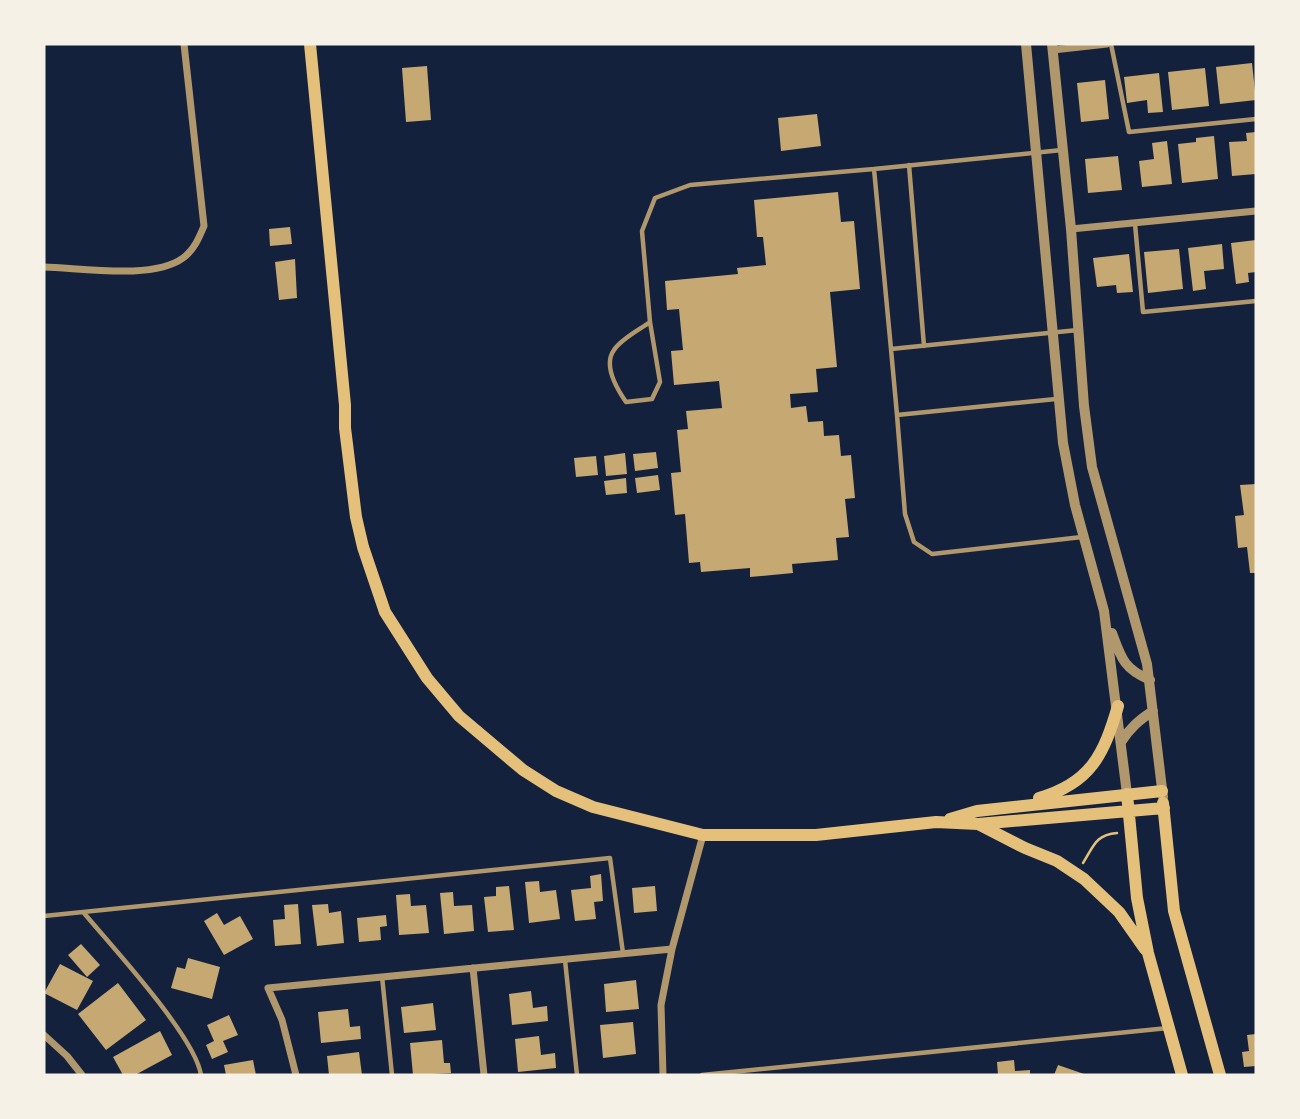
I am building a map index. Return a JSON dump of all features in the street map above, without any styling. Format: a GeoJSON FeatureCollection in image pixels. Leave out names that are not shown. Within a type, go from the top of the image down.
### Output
{"type":"FeatureCollection","features":[{"type":"Feature","properties":{"kind":"main road"},"geometry":{"type":"LineString","coordinates":[[310,44],[345,428],[356,517],[385,612],[427,678],[460,716],[523,770],[556,791],[593,807],[703,835],[816,835],[936,822],[977,811],[1127,794],[1163,799]]}},
{"type":"Feature","properties":{"kind":"main road"},"geometry":{"type":"LineString","coordinates":[[1005,808],[1054,794],[1083,775],[1097,761],[1107,742],[1118,706]]}},
{"type":"Feature","properties":{"kind":"main road"},"geometry":{"type":"LineString","coordinates":[[1127,794],[1137,898],[1147,953],[1182,1075]]}},
{"type":"Feature","properties":{"kind":"main road"},"geometry":{"type":"LineString","coordinates":[[936,822],[978,824],[1128,811],[1163,799]]}},
{"type":"Feature","properties":{"kind":"main road"},"geometry":{"type":"LineString","coordinates":[[1163,799],[1174,911],[1220,1075]]}},
{"type":"Feature","properties":{"kind":"main road"},"geometry":{"type":"LineString","coordinates":[[978,824],[1025,848],[1057,860],[1084,879],[1119,912],[1147,953]]}},
{"type":"Feature","properties":{"kind":"street"},"geometry":{"type":"LineString","coordinates":[[44,267],[150,271],[174,264],[186,256],[195,245],[204,226],[184,44]]}},
{"type":"Feature","properties":{"kind":"street"},"geometry":{"type":"LineString","coordinates":[[1026,44],[1063,443],[1083,537],[1104,611],[1123,663],[1138,675],[1150,680]]}},
{"type":"Feature","properties":{"kind":"street"},"geometry":{"type":"LineString","coordinates":[[1109,44],[1052,47],[1071,229],[1084,406],[1092,467],[1147,664],[1163,799]]}},
{"type":"Feature","properties":{"kind":"street"},"geometry":{"type":"LineString","coordinates":[[1071,229],[1256,211]]}},
{"type":"Feature","properties":{"kind":"street"},"geometry":{"type":"LineString","coordinates":[[1104,611],[1127,794]]}},
{"type":"Feature","properties":{"kind":"street"},"geometry":{"type":"LineString","coordinates":[[1121,742],[1139,720],[1153,711]]}},
{"type":"Feature","properties":{"kind":"street"},"geometry":{"type":"LineString","coordinates":[[663,1075],[661,1005],[672,949],[703,835]]}},
{"type":"Feature","properties":{"kind":"street"},"geometry":{"type":"LineString","coordinates":[[296,1075],[282,1020],[268,988],[672,949]]}},
{"type":"Feature","properties":{"kind":"street"},"geometry":{"type":"LineString","coordinates":[[474,968],[484,1075]]}},
{"type":"Feature","properties":{"kind":"street"},"geometry":{"type":"LineString","coordinates":[[44,1035],[67,1056],[82,1075]]}},
{"type":"Feature","properties":{"kind":"lane"},"geometry":{"type":"LineString","coordinates":[[1109,44],[1129,132],[1256,119]]}},
{"type":"Feature","properties":{"kind":"lane"},"geometry":{"type":"LineString","coordinates":[[649,322],[614,350],[609,364],[618,391],[626,402],[652,399],[660,382],[649,322],[642,231],[655,198],[690,185],[1063,150]]}},
{"type":"Feature","properties":{"kind":"lane"},"geometry":{"type":"LineString","coordinates":[[909,165],[924,345]]}},
{"type":"Feature","properties":{"kind":"lane"},"geometry":{"type":"LineString","coordinates":[[874,169],[905,514],[914,542],[932,554],[1083,537]]}},
{"type":"Feature","properties":{"kind":"lane"},"geometry":{"type":"LineString","coordinates":[[1135,223],[1143,312],[1256,301]]}},
{"type":"Feature","properties":{"kind":"lane"},"geometry":{"type":"LineString","coordinates":[[891,349],[1079,330]]}},
{"type":"Feature","properties":{"kind":"lane"},"geometry":{"type":"LineString","coordinates":[[897,415],[1059,399]]}},
{"type":"Feature","properties":{"kind":"lane"},"geometry":{"type":"LineString","coordinates":[[44,915],[610,858],[623,953]]}},
{"type":"Feature","properties":{"kind":"lane"},"geometry":{"type":"LineString","coordinates":[[83,912],[166,1014],[200,1063],[201,1075]]}},
{"type":"Feature","properties":{"kind":"lane"},"geometry":{"type":"LineString","coordinates":[[565,959],[577,1075]]}},
{"type":"Feature","properties":{"kind":"lane"},"geometry":{"type":"LineString","coordinates":[[382,975],[392,1075]]}},
{"type":"Feature","properties":{"kind":"lane"},"geometry":{"type":"LineString","coordinates":[[702,1075],[1169,1028]]}},
{"type":"Feature","properties":{"kind":"path"},"geometry":{"type":"LineString","coordinates":[[1081,866],[1099,838],[1104,834],[1121,833]]}},
{"type":"Feature","properties":{"kind":"building"},"geometry":{"type":"Polygon","coordinates":[[[1252,63],[1256,100],[1220,104],[1216,67],[1252,63]]]}},
{"type":"Feature","properties":{"kind":"building"},"geometry":{"type":"Polygon","coordinates":[[[427,66],[431,120],[406,122],[402,68],[427,66]]]}},
{"type":"Feature","properties":{"kind":"building"},"geometry":{"type":"Polygon","coordinates":[[[1205,68],[1209,106],[1172,110],[1168,72],[1205,68]]]}},
{"type":"Feature","properties":{"kind":"building"},"geometry":{"type":"Polygon","coordinates":[[[1159,73],[1163,112],[1148,113],[1147,100],[1127,103],[1124,77],[1159,73]]]}},
{"type":"Feature","properties":{"kind":"building"},"geometry":{"type":"Polygon","coordinates":[[[1105,80],[1109,119],[1081,122],[1077,83],[1105,80]]]}},
{"type":"Feature","properties":{"kind":"building"},"geometry":{"type":"Polygon","coordinates":[[[817,114],[821,146],[781,151],[778,118],[817,114]]]}},
{"type":"Feature","properties":{"kind":"building"},"geometry":{"type":"Polygon","coordinates":[[[1256,132],[1256,174],[1232,176],[1229,142],[1247,141],[1246,133],[1256,132]]]}},
{"type":"Feature","properties":{"kind":"building"},"geometry":{"type":"Polygon","coordinates":[[[1214,136],[1218,179],[1182,183],[1178,144],[1214,136]]]}},
{"type":"Feature","properties":{"kind":"building"},"geometry":{"type":"Polygon","coordinates":[[[1167,141],[1172,184],[1142,187],[1139,161],[1154,159],[1152,143],[1167,141]]]}},
{"type":"Feature","properties":{"kind":"building"},"geometry":{"type":"Polygon","coordinates":[[[1118,156],[1122,190],[1088,193],[1085,159],[1118,156]]]}},
{"type":"Feature","properties":{"kind":"building"},"geometry":{"type":"Polygon","coordinates":[[[838,192],[841,222],[854,221],[860,289],[830,292],[837,367],[816,369],[818,392],[790,394],[791,408],[806,406],[808,422],[823,421],[824,436],[839,435],[841,456],[851,455],[855,498],[845,499],[849,537],[836,538],[838,560],[792,564],[793,573],[750,577],[750,568],[701,572],[700,562],[689,563],[685,514],[675,515],[671,473],[681,472],[677,430],[688,429],[686,411],[722,408],[719,381],[674,385],[671,351],[683,350],[679,309],[667,310],[665,281],[738,274],[737,268],[766,265],[763,237],[757,237],[754,200],[838,192]]]}},
{"type":"Feature","properties":{"kind":"building"},"geometry":{"type":"Polygon","coordinates":[[[290,227],[292,244],[270,246],[269,229],[290,227]]]}},
{"type":"Feature","properties":{"kind":"building"},"geometry":{"type":"Polygon","coordinates":[[[1256,240],[1256,272],[1248,273],[1249,282],[1236,284],[1231,243],[1256,240]]]}},
{"type":"Feature","properties":{"kind":"building"},"geometry":{"type":"Polygon","coordinates":[[[1222,244],[1224,269],[1204,271],[1206,289],[1193,291],[1188,248],[1222,244]]]}},
{"type":"Feature","properties":{"kind":"building"},"geometry":{"type":"Polygon","coordinates":[[[1179,249],[1183,289],[1148,293],[1144,252],[1179,249]]]}},
{"type":"Feature","properties":{"kind":"building"},"geometry":{"type":"Polygon","coordinates":[[[1129,254],[1133,292],[1117,293],[1116,285],[1097,287],[1093,258],[1129,254]]]}},
{"type":"Feature","properties":{"kind":"building"},"geometry":{"type":"Polygon","coordinates":[[[295,259],[297,298],[279,300],[275,262],[295,259]]]}},
{"type":"Feature","properties":{"kind":"building"},"geometry":{"type":"Polygon","coordinates":[[[656,452],[658,468],[635,471],[633,454],[656,452]]]}},
{"type":"Feature","properties":{"kind":"building"},"geometry":{"type":"Polygon","coordinates":[[[625,453],[627,474],[606,476],[604,456],[625,453]]]}},
{"type":"Feature","properties":{"kind":"building"},"geometry":{"type":"Polygon","coordinates":[[[596,456],[598,475],[576,477],[574,458],[596,456]]]}},
{"type":"Feature","properties":{"kind":"building"},"geometry":{"type":"Polygon","coordinates":[[[658,475],[660,490],[637,493],[635,478],[658,475]]]}},
{"type":"Feature","properties":{"kind":"building"},"geometry":{"type":"Polygon","coordinates":[[[626,478],[627,493],[606,495],[604,481],[626,478]]]}},
{"type":"Feature","properties":{"kind":"building"},"geometry":{"type":"Polygon","coordinates":[[[1256,484],[1256,573],[1250,573],[1247,547],[1238,548],[1235,516],[1244,515],[1240,485],[1256,484]]]}},
{"type":"Feature","properties":{"kind":"building"},"geometry":{"type":"Polygon","coordinates":[[[601,874],[603,901],[594,902],[596,919],[575,921],[571,890],[591,888],[590,876],[601,874]]]}},
{"type":"Feature","properties":{"kind":"building"},"geometry":{"type":"Polygon","coordinates":[[[539,881],[540,892],[556,890],[560,919],[529,923],[525,882],[539,881]]]}},
{"type":"Feature","properties":{"kind":"building"},"geometry":{"type":"Polygon","coordinates":[[[509,886],[514,930],[488,932],[484,897],[496,896],[496,887],[509,886]]]}},
{"type":"Feature","properties":{"kind":"building"},"geometry":{"type":"Polygon","coordinates":[[[655,886],[657,911],[634,913],[632,888],[655,886]]]}},
{"type":"Feature","properties":{"kind":"building"},"geometry":{"type":"Polygon","coordinates":[[[453,892],[454,906],[472,905],[474,931],[444,934],[440,893],[453,892]]]}},
{"type":"Feature","properties":{"kind":"building"},"geometry":{"type":"Polygon","coordinates":[[[410,894],[411,906],[426,905],[429,933],[399,935],[396,895],[410,894]]]}},
{"type":"Feature","properties":{"kind":"building"},"geometry":{"type":"Polygon","coordinates":[[[298,904],[301,944],[275,946],[273,920],[285,919],[284,905],[298,904]]]}},
{"type":"Feature","properties":{"kind":"building"},"geometry":{"type":"Polygon","coordinates":[[[328,904],[329,913],[341,911],[344,943],[317,946],[312,905],[328,904]]]}},
{"type":"Feature","properties":{"kind":"building"},"geometry":{"type":"Polygon","coordinates":[[[217,913],[224,925],[240,916],[253,939],[224,955],[204,921],[217,913]]]}},
{"type":"Feature","properties":{"kind":"building"},"geometry":{"type":"Polygon","coordinates":[[[386,915],[387,926],[380,927],[381,940],[359,942],[357,918],[386,915]]]}},
{"type":"Feature","properties":{"kind":"building"},"geometry":{"type":"Polygon","coordinates":[[[81,944],[100,965],[87,977],[68,955],[81,944]]]}},
{"type":"Feature","properties":{"kind":"building"},"geometry":{"type":"Polygon","coordinates":[[[188,958],[220,967],[212,999],[171,988],[177,967],[185,969],[188,958]]]}},
{"type":"Feature","properties":{"kind":"building"},"geometry":{"type":"Polygon","coordinates":[[[60,964],[93,981],[77,1010],[44,993],[60,964]]]}},
{"type":"Feature","properties":{"kind":"building"},"geometry":{"type":"Polygon","coordinates":[[[636,980],[639,1009],[606,1012],[604,984],[636,980]]]}},
{"type":"Feature","properties":{"kind":"building"},"geometry":{"type":"Polygon","coordinates":[[[118,983],[146,1020],[106,1050],[78,1014],[118,983]]]}},
{"type":"Feature","properties":{"kind":"building"},"geometry":{"type":"Polygon","coordinates":[[[531,991],[533,1008],[547,1006],[548,1021],[512,1025],[509,994],[531,991]]]}},
{"type":"Feature","properties":{"kind":"building"},"geometry":{"type":"Polygon","coordinates":[[[433,1003],[436,1030],[404,1033],[401,1007],[433,1003]]]}},
{"type":"Feature","properties":{"kind":"building"},"geometry":{"type":"Polygon","coordinates":[[[348,1009],[350,1027],[360,1026],[361,1039],[321,1043],[318,1012],[348,1009]]]}},
{"type":"Feature","properties":{"kind":"building"},"geometry":{"type":"Polygon","coordinates":[[[229,1015],[238,1035],[223,1041],[228,1052],[212,1059],[206,1045],[214,1041],[207,1025],[229,1015]]]}},
{"type":"Feature","properties":{"kind":"building"},"geometry":{"type":"Polygon","coordinates":[[[633,1022],[636,1054],[603,1058],[600,1025],[633,1022]]]}},
{"type":"Feature","properties":{"kind":"building"},"geometry":{"type":"Polygon","coordinates":[[[160,1031],[172,1055],[135,1075],[123,1075],[113,1057],[160,1031]]]}},
{"type":"Feature","properties":{"kind":"building"},"geometry":{"type":"Polygon","coordinates":[[[1256,1034],[1256,1066],[1244,1067],[1242,1052],[1249,1051],[1247,1035],[1256,1034]]]}},
{"type":"Feature","properties":{"kind":"building"},"geometry":{"type":"Polygon","coordinates":[[[539,1036],[541,1055],[555,1053],[556,1068],[518,1072],[515,1039],[539,1036]]]}},
{"type":"Feature","properties":{"kind":"building"},"geometry":{"type":"Polygon","coordinates":[[[442,1040],[444,1063],[450,1063],[451,1073],[413,1075],[410,1043],[442,1040]]]}},
{"type":"Feature","properties":{"kind":"building"},"geometry":{"type":"Polygon","coordinates":[[[359,1052],[362,1075],[329,1075],[327,1056],[359,1052]]]}},
{"type":"Feature","properties":{"kind":"building"},"geometry":{"type":"Polygon","coordinates":[[[253,1060],[256,1075],[226,1075],[224,1065],[253,1060]]]}},
{"type":"Feature","properties":{"kind":"building"},"geometry":{"type":"Polygon","coordinates":[[[1014,1060],[1015,1071],[1030,1070],[1030,1075],[998,1075],[997,1062],[1014,1060]]]}},
{"type":"Feature","properties":{"kind":"building"},"geometry":{"type":"Polygon","coordinates":[[[1058,1065],[1087,1075],[1054,1075],[1058,1065]]]}}]}
